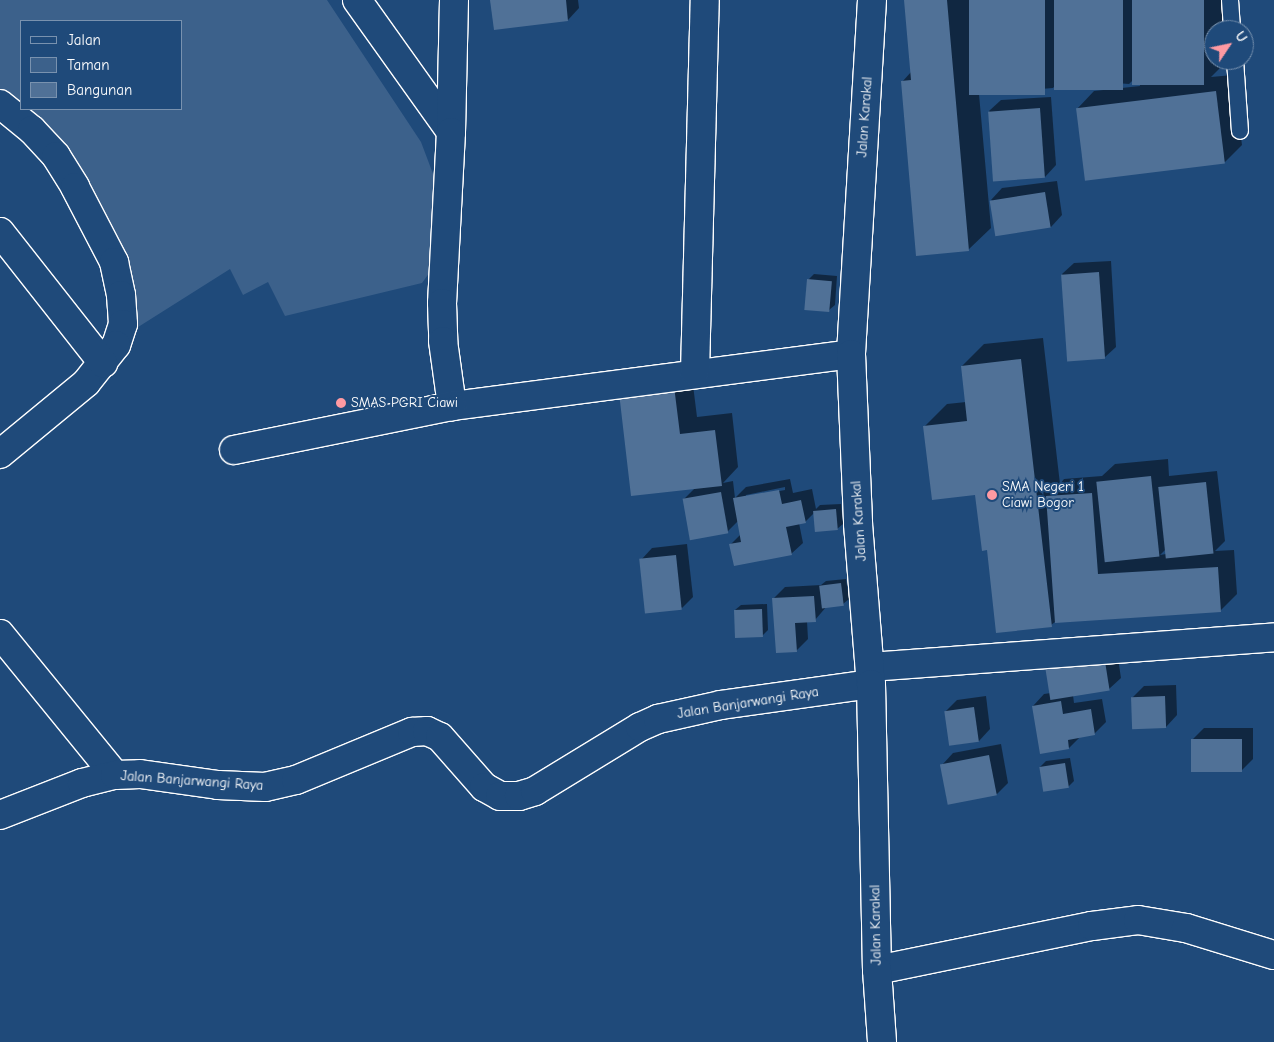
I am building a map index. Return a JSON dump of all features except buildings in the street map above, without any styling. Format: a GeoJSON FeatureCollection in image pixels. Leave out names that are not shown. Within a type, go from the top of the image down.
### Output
{"type":"FeatureCollection","features":[{"type":"Feature","properties":{"kind":"street"},"geometry":{"type":"LineString","coordinates":[[357,0],[452,132]]}},
{"type":"Feature","properties":{"kind":"street"},"geometry":{"type":"LineString","coordinates":[[452,406],[443,341],[442,303],[452,132],[454,0]]}},
{"type":"Feature","properties":{"kind":"street"},"geometry":{"type":"LineString","coordinates":[[695,372],[705,0]]}},
{"type":"Feature","properties":{"kind":"street","name":"Jalan Karakal"},"geometry":{"type":"LineString","coordinates":[[872,0],[851,354],[858,524],[871,676],[877,970],[882,1042]]}},
{"type":"Feature","properties":{"kind":"street"},"geometry":{"type":"LineString","coordinates":[[0,104],[32,130],[56,156],[75,187],[114,262],[121,295],[123,324],[116,345],[103,364],[67,399],[0,454]]}},
{"type":"Feature","properties":{"kind":"street"},"geometry":{"type":"LineString","coordinates":[[0,232],[103,364]]}},
{"type":"Feature","properties":{"kind":"street"},"geometry":{"type":"LineString","coordinates":[[234,450],[452,406],[695,372],[851,354]]}},
{"type":"Feature","properties":{"kind":"street"},"geometry":{"type":"LineString","coordinates":[[0,634],[116,775]]}},
{"type":"Feature","properties":{"kind":"street","name":"Jalan Banjarwangi Raya"},"geometry":{"type":"LineString","coordinates":[[0,815],[82,783],[116,775],[140,774],[218,785],[265,787],[296,780],[412,732],[427,731],[440,737],[484,787],[500,796],[519,796],[535,791],[640,727],[658,719],[721,705],[871,676],[1274,637]]}},
{"type":"Feature","properties":{"kind":"street"},"geometry":{"type":"LineString","coordinates":[[877,970],[1092,926],[1138,920],[1186,928],[1274,956]]}},
{"type":"Feature","properties":{"kind":"lane"},"geometry":{"type":"LineString","coordinates":[[1230,0],[1231,20]]}},
{"type":"Feature","properties":{"kind":"lane"},"geometry":{"type":"LineString","coordinates":[[1235,70],[1240,131]]}},
{"type":"Feature","properties":{"kind":"green space"},"geometry":{"type":"Polygon","coordinates":[[[0,0],[327,0],[421,142],[441,195],[435,265],[422,283],[285,316],[268,282],[243,295],[230,269],[135,329],[120,271],[0,97],[0,0]]]}},
{"type":"Feature","properties":{"kind":"place","name":"SMAS PGRI Ciawi"},"geometry":{"type":"Point","coordinates":[341,403]}},
{"type":"Feature","properties":{"kind":"place","name":"SMA Negeri 1 Ciawi Bogor"},"geometry":{"type":"Point","coordinates":[992,495]}}]}
